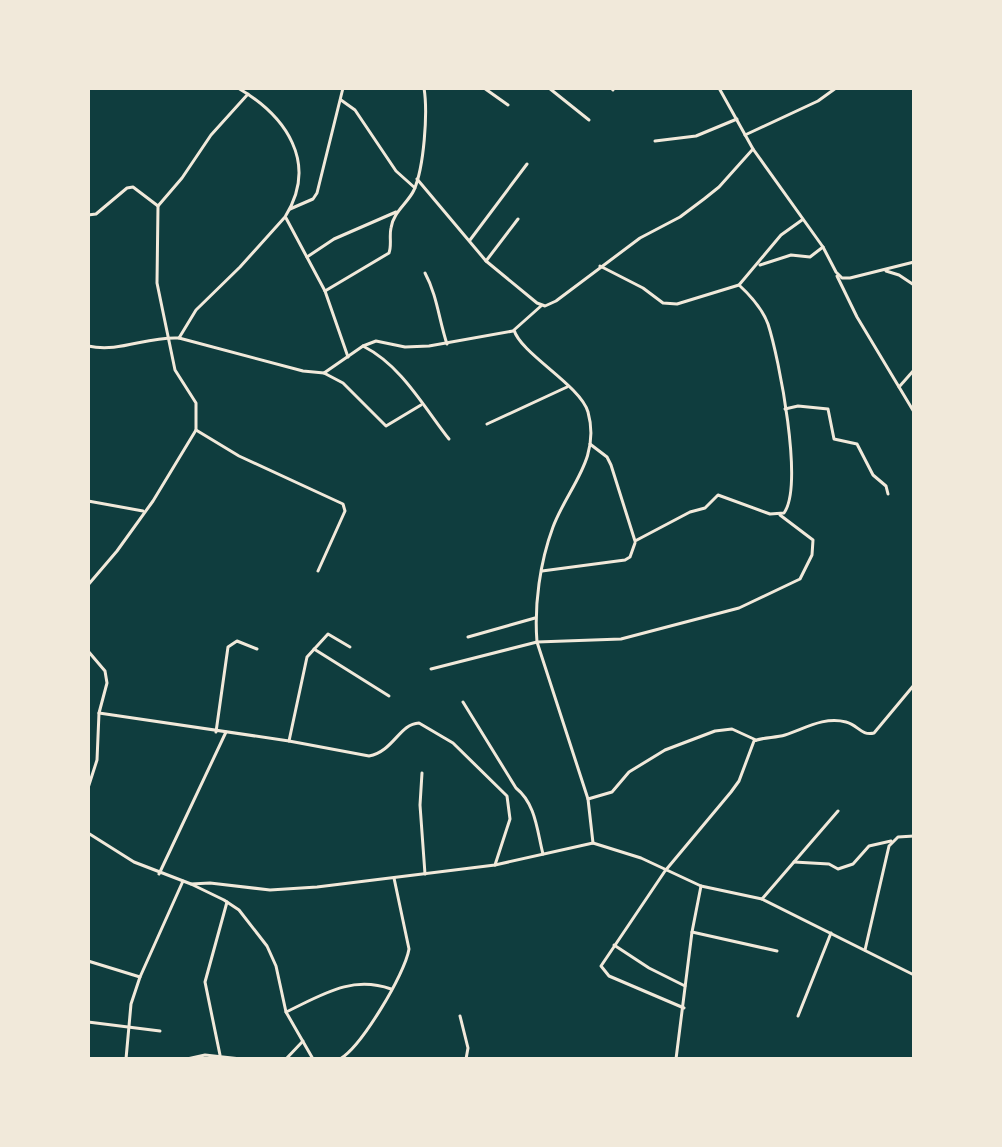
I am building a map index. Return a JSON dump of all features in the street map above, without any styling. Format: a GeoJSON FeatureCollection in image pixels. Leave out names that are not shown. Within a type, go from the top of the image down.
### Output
{"type":"FeatureCollection","features":[{"type":"Feature","properties":{"kind":"street"},"geometry":{"type":"LineString","coordinates":[[179,338],[196,310],[285,217],[299,174],[297,148],[276,117],[238,88]]}},
{"type":"Feature","properties":{"kind":"street"},"geometry":{"type":"LineString","coordinates":[[290,209],[313,199],[317,193],[343,88]]}},
{"type":"Feature","properties":{"kind":"street"},"geometry":{"type":"LineString","coordinates":[[325,291],[389,253],[390,229],[415,188],[417,179],[426,106],[424,88]]}},
{"type":"Feature","properties":{"kind":"street"},"geometry":{"type":"LineString","coordinates":[[484,88],[508,105]]}},
{"type":"Feature","properties":{"kind":"street"},"geometry":{"type":"LineString","coordinates":[[549,88],[589,120]]}},
{"type":"Feature","properties":{"kind":"street"},"geometry":{"type":"LineString","coordinates":[[719,88],[753,149],[823,247],[857,317],[914,412]]}},
{"type":"Feature","properties":{"kind":"street"},"geometry":{"type":"LineString","coordinates":[[745,135],[818,101],[836,88]]}},
{"type":"Feature","properties":{"kind":"street"},"geometry":{"type":"LineString","coordinates":[[88,585],[145,512],[196,430],[196,403],[175,370],[157,283],[158,206],[182,178],[211,135],[248,94]]}},
{"type":"Feature","properties":{"kind":"street"},"geometry":{"type":"LineString","coordinates":[[341,100],[355,110],[396,171],[415,188]]}},
{"type":"Feature","properties":{"kind":"street"},"geometry":{"type":"LineString","coordinates":[[655,141],[696,136],[737,119]]}},
{"type":"Feature","properties":{"kind":"street"},"geometry":{"type":"LineString","coordinates":[[324,373],[363,346],[376,341],[405,347],[447,344],[514,330],[541,306],[556,301],[640,238],[680,217],[704,199],[753,149]]}},
{"type":"Feature","properties":{"kind":"street"},"geometry":{"type":"LineString","coordinates":[[470,240],[527,164]]}},
{"type":"Feature","properties":{"kind":"street"},"geometry":{"type":"LineString","coordinates":[[417,179],[486,261],[541,306]]}},
{"type":"Feature","properties":{"kind":"street"},"geometry":{"type":"LineString","coordinates":[[88,215],[96,214],[127,188],[133,187],[158,206]]}},
{"type":"Feature","properties":{"kind":"street"},"geometry":{"type":"LineString","coordinates":[[307,257],[334,239],[399,211]]}},
{"type":"Feature","properties":{"kind":"street"},"geometry":{"type":"LineString","coordinates":[[285,217],[325,291],[348,357]]}},
{"type":"Feature","properties":{"kind":"street"},"geometry":{"type":"LineString","coordinates":[[486,261],[518,219]]}},
{"type":"Feature","properties":{"kind":"street"},"geometry":{"type":"LineString","coordinates":[[600,266],[670,305],[739,285],[781,235],[802,220]]}},
{"type":"Feature","properties":{"kind":"street"},"geometry":{"type":"LineString","coordinates":[[756,266],[791,255],[810,257],[823,247]]}},
{"type":"Feature","properties":{"kind":"street"},"geometry":{"type":"LineString","coordinates":[[836,272],[842,278],[850,278],[914,262]]}},
{"type":"Feature","properties":{"kind":"street"},"geometry":{"type":"LineString","coordinates":[[883,271],[899,275],[914,285]]}},
{"type":"Feature","properties":{"kind":"street"},"geometry":{"type":"LineString","coordinates":[[425,273],[434,293],[447,344]]}},
{"type":"Feature","properties":{"kind":"street"},"geometry":{"type":"LineString","coordinates":[[739,285],[760,309],[768,325],[785,409],[792,465],[789,504],[780,515]]}},
{"type":"Feature","properties":{"kind":"street"},"geometry":{"type":"LineString","coordinates":[[514,330],[516,338],[583,402],[588,412],[590,444],[584,471],[560,509],[552,531],[535,618],[537,642],[588,799],[593,843]]}},
{"type":"Feature","properties":{"kind":"street"},"geometry":{"type":"LineString","coordinates":[[88,346],[122,348],[167,337],[179,338],[303,371],[324,373],[343,383],[386,426],[422,404]]}},
{"type":"Feature","properties":{"kind":"street"},"geometry":{"type":"LineString","coordinates":[[363,346],[390,363],[449,439]]}},
{"type":"Feature","properties":{"kind":"street"},"geometry":{"type":"LineString","coordinates":[[899,387],[914,370]]}},
{"type":"Feature","properties":{"kind":"street"},"geometry":{"type":"LineString","coordinates":[[487,424],[567,387]]}},
{"type":"Feature","properties":{"kind":"street"},"geometry":{"type":"LineString","coordinates":[[785,409],[798,406],[828,409],[834,439],[857,444],[873,475],[885,484],[888,494]]}},
{"type":"Feature","properties":{"kind":"street"},"geometry":{"type":"LineString","coordinates":[[196,430],[239,456],[343,504],[345,511],[318,571]]}},
{"type":"Feature","properties":{"kind":"street"},"geometry":{"type":"LineString","coordinates":[[542,571],[625,560],[633,552],[635,541],[607,457],[590,444]]}},
{"type":"Feature","properties":{"kind":"street"},"geometry":{"type":"LineString","coordinates":[[431,669],[537,642],[621,639],[739,608],[795,583],[803,576],[809,564],[813,540],[780,515],[718,495],[705,508],[690,512],[635,541]]}},
{"type":"Feature","properties":{"kind":"street"},"geometry":{"type":"LineString","coordinates":[[88,501],[145,512]]}},
{"type":"Feature","properties":{"kind":"street"},"geometry":{"type":"LineString","coordinates":[[468,637],[535,618]]}},
{"type":"Feature","properties":{"kind":"street"},"geometry":{"type":"LineString","coordinates":[[289,741],[306,660],[328,634],[350,647]]}},
{"type":"Feature","properties":{"kind":"street"},"geometry":{"type":"LineString","coordinates":[[216,732],[228,647],[237,641],[257,649]]}},
{"type":"Feature","properties":{"kind":"street"},"geometry":{"type":"LineString","coordinates":[[314,649],[389,696]]}},
{"type":"Feature","properties":{"kind":"street"},"geometry":{"type":"LineString","coordinates":[[88,651],[105,671],[107,683],[99,713],[97,760],[88,788]]}},
{"type":"Feature","properties":{"kind":"street"},"geometry":{"type":"LineString","coordinates":[[588,799],[612,792],[629,772],[665,750],[715,731],[732,729],[756,740],[831,721],[847,722],[861,732],[874,733],[914,685]]}},
{"type":"Feature","properties":{"kind":"street"},"geometry":{"type":"LineString","coordinates":[[463,702],[516,788],[532,807],[543,854]]}},
{"type":"Feature","properties":{"kind":"street"},"geometry":{"type":"LineString","coordinates":[[99,713],[369,756],[391,746],[407,725],[413,723],[435,731],[453,743],[507,796],[510,819],[495,865]]}},
{"type":"Feature","properties":{"kind":"street"},"geometry":{"type":"LineString","coordinates":[[159,874],[226,732]]}},
{"type":"Feature","properties":{"kind":"street"},"geometry":{"type":"LineString","coordinates":[[684,1008],[634,988],[601,966],[665,871],[739,781],[756,740]]}},
{"type":"Feature","properties":{"kind":"street"},"geometry":{"type":"LineString","coordinates":[[422,773],[420,805],[425,874]]}},
{"type":"Feature","properties":{"kind":"street"},"geometry":{"type":"LineString","coordinates":[[762,899],[838,811]]}},
{"type":"Feature","properties":{"kind":"street"},"geometry":{"type":"LineString","coordinates":[[88,833],[115,852],[159,874],[191,884],[227,902],[253,925],[276,966],[286,1012],[313,1059]]}},
{"type":"Feature","properties":{"kind":"street"},"geometry":{"type":"LineString","coordinates":[[794,862],[829,864],[838,869],[853,864],[869,846],[898,837],[914,836]]}},
{"type":"Feature","properties":{"kind":"street"},"geometry":{"type":"LineString","coordinates":[[865,950],[892,841]]}},
{"type":"Feature","properties":{"kind":"street"},"geometry":{"type":"LineString","coordinates":[[191,884],[210,883],[270,890],[317,887],[495,865],[593,843],[641,858],[701,886],[762,899],[914,975]]}},
{"type":"Feature","properties":{"kind":"street"},"geometry":{"type":"LineString","coordinates":[[340,1059],[357,1044],[403,970],[409,949],[394,878]]}},
{"type":"Feature","properties":{"kind":"street"},"geometry":{"type":"LineString","coordinates":[[126,1059],[131,1004],[183,881]]}},
{"type":"Feature","properties":{"kind":"street"},"geometry":{"type":"LineString","coordinates":[[676,1059],[701,886]]}},
{"type":"Feature","properties":{"kind":"street"},"geometry":{"type":"LineString","coordinates":[[220,1055],[205,982],[227,902]]}},
{"type":"Feature","properties":{"kind":"street"},"geometry":{"type":"LineString","coordinates":[[692,932],[777,951]]}},
{"type":"Feature","properties":{"kind":"street"},"geometry":{"type":"LineString","coordinates":[[798,1016],[831,933]]}},
{"type":"Feature","properties":{"kind":"street"},"geometry":{"type":"LineString","coordinates":[[614,945],[649,968],[685,986]]}},
{"type":"Feature","properties":{"kind":"street"},"geometry":{"type":"LineString","coordinates":[[88,961],[140,977]]}},
{"type":"Feature","properties":{"kind":"street"},"geometry":{"type":"LineString","coordinates":[[286,1012],[349,984],[377,984],[392,990]]}},
{"type":"Feature","properties":{"kind":"street"},"geometry":{"type":"LineString","coordinates":[[460,1016],[468,1048],[466,1059]]}},
{"type":"Feature","properties":{"kind":"street"},"geometry":{"type":"LineString","coordinates":[[88,1022],[160,1031]]}},
{"type":"Feature","properties":{"kind":"street"},"geometry":{"type":"LineString","coordinates":[[286,1059],[303,1041]]}},
{"type":"Feature","properties":{"kind":"street"},"geometry":{"type":"LineString","coordinates":[[187,1059],[205,1055],[241,1059]]}}]}
